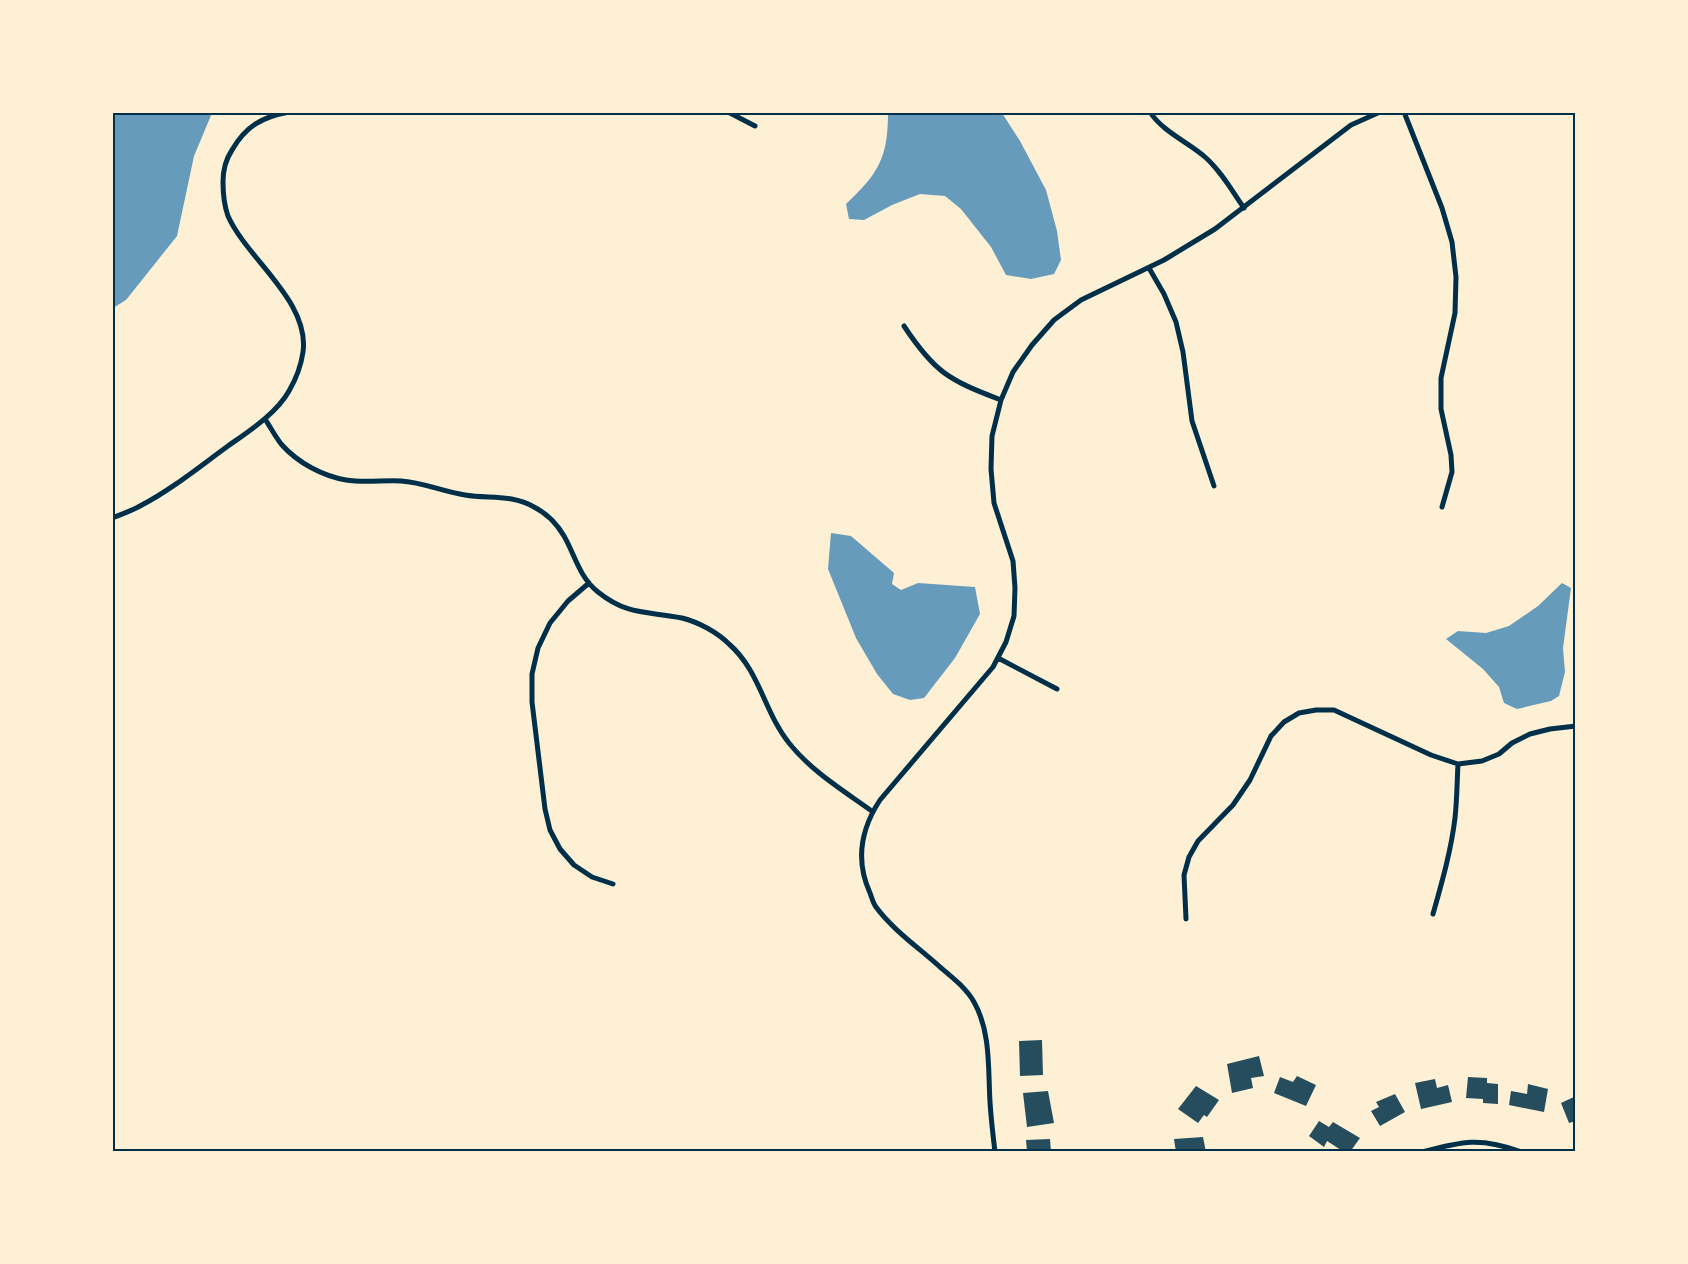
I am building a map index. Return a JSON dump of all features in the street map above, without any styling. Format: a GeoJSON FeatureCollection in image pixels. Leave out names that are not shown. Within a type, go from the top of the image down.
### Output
{"type":"FeatureCollection","features":[{"type":"Feature","properties":{"kind":"street"},"geometry":{"type":"LineString","coordinates":[[112,518],[141,506],[176,484],[265,419],[289,393],[299,371],[303,350],[301,326],[290,304],[238,232],[228,215],[223,196],[223,176],[228,156],[238,139],[253,125],[271,116],[289,112]]}},
{"type":"Feature","properties":{"kind":"street"},"geometry":{"type":"LineString","coordinates":[[728,112],[755,126]]}},
{"type":"Feature","properties":{"kind":"street"},"geometry":{"type":"LineString","coordinates":[[1150,112],[1170,131],[1206,158],[1223,177],[1244,208]]}},
{"type":"Feature","properties":{"kind":"street"},"geometry":{"type":"LineString","coordinates":[[995,1152],[989,1094],[987,1040],[983,1020],[974,1000],[961,985],[891,923],[875,906],[866,886],[861,864],[862,841],[869,819],[880,800],[982,681],[998,658],[1006,642],[1014,616],[1015,588],[1013,561],[994,503],[991,469],[992,436],[1001,400],[1013,372],[1032,345],[1054,320],[1081,300],[1111,284],[1149,268],[1215,229],[1351,125],[1380,112]]}},
{"type":"Feature","properties":{"kind":"street"},"geometry":{"type":"LineString","coordinates":[[1404,112],[1442,208],[1452,242],[1456,277],[1455,313],[1441,378],[1441,409],[1451,455],[1452,472],[1442,507]]}},
{"type":"Feature","properties":{"kind":"street"},"geometry":{"type":"LineString","coordinates":[[1149,268],[1164,294],[1176,322],[1183,352],[1192,421],[1214,486]]}},
{"type":"Feature","properties":{"kind":"street"},"geometry":{"type":"LineString","coordinates":[[904,326],[920,351],[940,371],[952,380],[1001,400]]}},
{"type":"Feature","properties":{"kind":"street"},"geometry":{"type":"LineString","coordinates":[[265,419],[282,445],[300,461],[320,472],[346,480],[402,481],[465,495],[513,499],[533,506],[551,519],[564,535],[582,575],[596,591],[615,604],[635,612],[683,618],[708,628],[729,643],[747,662],[772,715],[788,742],[810,766],[873,812]]}},
{"type":"Feature","properties":{"kind":"street"},"geometry":{"type":"LineString","coordinates":[[589,583],[568,601],[550,623],[538,648],[532,674],[532,702],[544,809],[550,830],[560,849],[574,865],[592,877],[613,884]]}},
{"type":"Feature","properties":{"kind":"street"},"geometry":{"type":"LineString","coordinates":[[998,658],[1056,689]]}},
{"type":"Feature","properties":{"kind":"street"},"geometry":{"type":"LineString","coordinates":[[1186,919],[1184,875],[1189,857],[1198,841],[1233,805],[1250,780],[1271,736],[1284,722],[1299,713],[1316,710],[1334,710],[1432,755],[1458,764],[1482,761],[1499,754],[1512,743],[1530,734],[1576,726]]}},
{"type":"Feature","properties":{"kind":"street"},"geometry":{"type":"LineString","coordinates":[[1433,914],[1451,844],[1455,817],[1458,764]]}},
{"type":"Feature","properties":{"kind":"street"},"geometry":{"type":"LineString","coordinates":[[1422,1152],[1458,1142],[1479,1141],[1498,1144],[1522,1152]]}},
{"type":"Feature","properties":{"kind":"water"},"geometry":{"type":"Polygon","coordinates":[[[113,112],[212,113],[194,156],[177,236],[126,300],[113,308],[113,112]]]}},
{"type":"Feature","properties":{"kind":"water"},"geometry":{"type":"Polygon","coordinates":[[[888,113],[1002,113],[1020,141],[1046,190],[1057,231],[1061,260],[1054,274],[1031,279],[1006,275],[991,247],[961,209],[945,196],[920,194],[892,205],[864,220],[849,219],[846,204],[873,174],[883,154],[888,129],[888,113]]]}},
{"type":"Feature","properties":{"kind":"water"},"geometry":{"type":"Polygon","coordinates":[[[831,533],[851,536],[894,573],[892,584],[901,590],[918,583],[975,587],[980,614],[955,658],[924,698],[910,700],[893,694],[877,674],[856,638],[828,569],[831,533]]]}},
{"type":"Feature","properties":{"kind":"water"},"geometry":{"type":"Polygon","coordinates":[[[1562,583],[1571,588],[1563,648],[1565,672],[1559,696],[1551,701],[1517,709],[1504,703],[1499,687],[1483,669],[1446,639],[1458,631],[1486,633],[1509,626],[1538,606],[1562,583]]]}},
{"type":"Feature","properties":{"kind":"building"},"geometry":{"type":"Polygon","coordinates":[[[1042,1040],[1043,1075],[1020,1076],[1019,1041],[1042,1040]]]}},
{"type":"Feature","properties":{"kind":"building"},"geometry":{"type":"Polygon","coordinates":[[[1259,1056],[1264,1076],[1251,1078],[1253,1088],[1232,1093],[1227,1064],[1259,1056]]]}},
{"type":"Feature","properties":{"kind":"building"},"geometry":{"type":"Polygon","coordinates":[[[1297,1076],[1316,1085],[1306,1106],[1274,1093],[1280,1077],[1293,1082],[1297,1076]]]}},
{"type":"Feature","properties":{"kind":"building"},"geometry":{"type":"Polygon","coordinates":[[[1468,1077],[1487,1078],[1487,1083],[1498,1084],[1498,1104],[1483,1103],[1483,1099],[1466,1098],[1468,1077]]]}},
{"type":"Feature","properties":{"kind":"building"},"geometry":{"type":"Polygon","coordinates":[[[1435,1079],[1437,1088],[1448,1085],[1452,1102],[1421,1109],[1415,1083],[1435,1079]]]}},
{"type":"Feature","properties":{"kind":"building"},"geometry":{"type":"Polygon","coordinates":[[[1528,1084],[1548,1089],[1544,1112],[1509,1105],[1511,1091],[1527,1094],[1528,1084]]]}},
{"type":"Feature","properties":{"kind":"building"},"geometry":{"type":"Polygon","coordinates":[[[1196,1086],[1219,1100],[1207,1117],[1204,1115],[1198,1123],[1178,1109],[1196,1086]]]}},
{"type":"Feature","properties":{"kind":"building"},"geometry":{"type":"Polygon","coordinates":[[[1048,1091],[1054,1123],[1027,1127],[1023,1093],[1048,1091]]]}},
{"type":"Feature","properties":{"kind":"building"},"geometry":{"type":"Polygon","coordinates":[[[1395,1094],[1405,1112],[1380,1126],[1371,1111],[1379,1107],[1376,1102],[1395,1094]]]}},
{"type":"Feature","properties":{"kind":"building"},"geometry":{"type":"Polygon","coordinates":[[[1576,1096],[1576,1121],[1569,1123],[1561,1103],[1576,1096]]]}},
{"type":"Feature","properties":{"kind":"building"},"geometry":{"type":"Polygon","coordinates":[[[1319,1121],[1329,1127],[1333,1122],[1360,1138],[1350,1152],[1344,1152],[1327,1141],[1324,1147],[1309,1136],[1319,1121]]]}},
{"type":"Feature","properties":{"kind":"building"},"geometry":{"type":"Polygon","coordinates":[[[1203,1137],[1206,1152],[1176,1152],[1174,1139],[1203,1137]]]}},
{"type":"Feature","properties":{"kind":"building"},"geometry":{"type":"Polygon","coordinates":[[[1050,1139],[1051,1152],[1027,1152],[1026,1140],[1050,1139]]]}}]}
